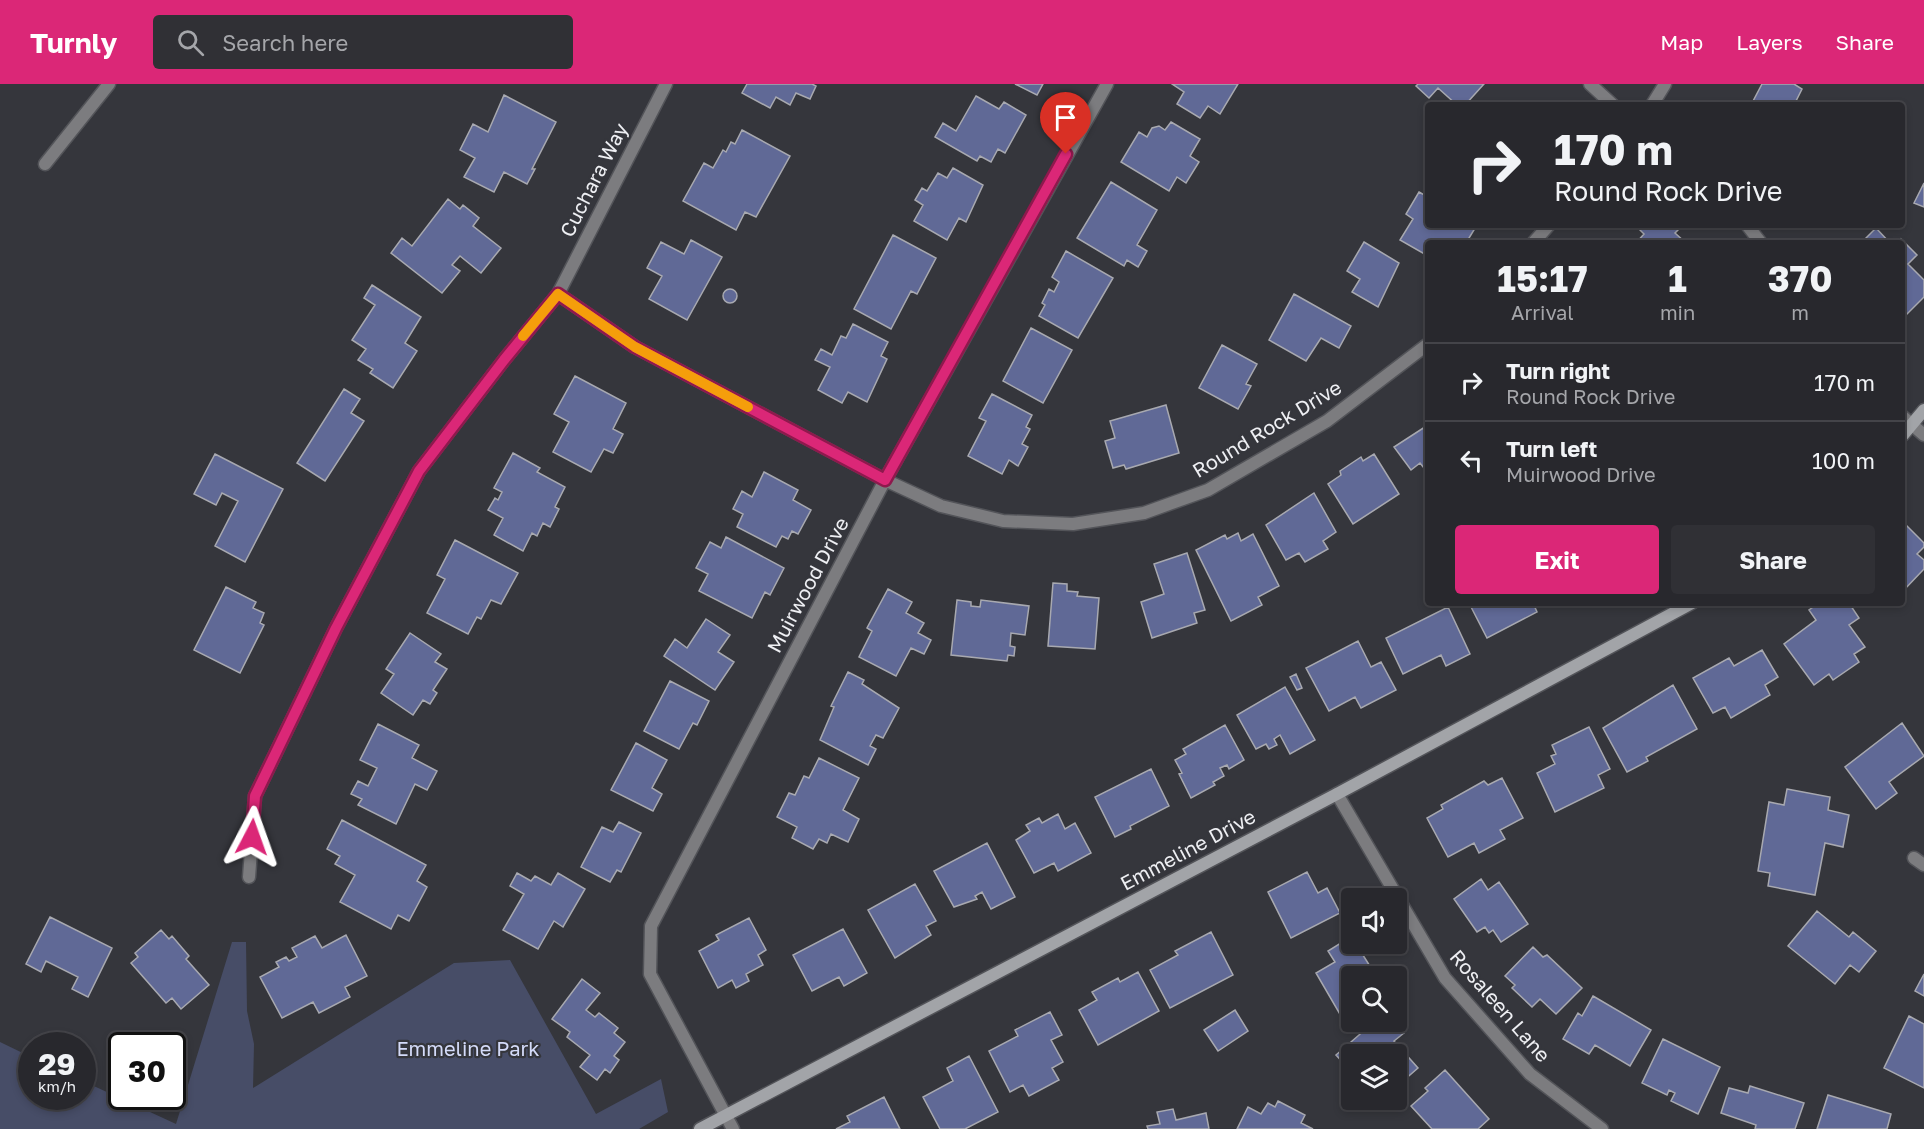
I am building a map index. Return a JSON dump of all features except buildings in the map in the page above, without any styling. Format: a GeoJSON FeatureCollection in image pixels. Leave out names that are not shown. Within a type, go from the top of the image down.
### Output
{"type":"FeatureCollection","features":[{"type":"Feature","properties":{"kind":"street"},"geometry":{"type":"LineString","coordinates":[[45,164],[110,84]]}},
{"type":"Feature","properties":{"kind":"street","name":"Cuchara Way"},"geometry":{"type":"LineString","coordinates":[[249,878],[255,796],[336,628],[391,523],[419,471],[558,294],[666,84]]}},
{"type":"Feature","properties":{"kind":"street","name":"Muirwood Drive"},"geometry":{"type":"LineString","coordinates":[[733,1129],[651,975],[651,926],[885,480],[1107,84]]}},
{"type":"Feature","properties":{"kind":"street"},"geometry":{"type":"LineString","coordinates":[[1590,84],[1610,102]]}},
{"type":"Feature","properties":{"kind":"street"},"geometry":{"type":"LineString","coordinates":[[1654,102],[1665,84]]}},
{"type":"Feature","properties":{"kind":"street"},"geometry":{"type":"LineString","coordinates":[[1536,240],[1546,228]]}},
{"type":"Feature","properties":{"kind":"street"},"geometry":{"type":"LineString","coordinates":[[1749,228],[1759,240]]}},
{"type":"Feature","properties":{"kind":"street","name":"Round Rock Drive"},"geometry":{"type":"LineString","coordinates":[[558,294],[635,347],[885,480],[941,506],[1004,521],[1073,524],[1144,513],[1208,490],[1328,421],[1425,346]]}},
{"type":"Feature","properties":{"kind":"street"},"geometry":{"type":"LineString","coordinates":[[1905,433],[1924,410]]}},
{"type":"Feature","properties":{"kind":"street"},"geometry":{"type":"LineString","coordinates":[[1905,419],[1924,435]]}},
{"type":"Feature","properties":{"kind":"street","name":"Emmeline Drive"},"geometry":{"type":"LineString","coordinates":[[700,1129],[1337,794],[1686,606]]}},
{"type":"Feature","properties":{"kind":"street","name":"Rosaleen Lane"},"geometry":{"type":"LineString","coordinates":[[1337,794],[1445,978],[1530,1074],[1602,1129]]}},
{"type":"Feature","properties":{"kind":"green space","name":"Emmeline Park"},"geometry":{"type":"Polygon","coordinates":[[[232,942],[246,942],[247,1011],[254,1044],[253,1088],[454,963],[510,960],[596,1114],[661,1079],[668,1112],[639,1129],[0,1129],[0,1042],[18,1051],[18,1110],[96,1110],[96,1087],[108,1093],[108,1110],[146,1110],[176,1124],[180,1110],[186,1110],[186,1092],[232,942]]]}},
{"type":"Feature","properties":{"kind":"slow traffic"},"geometry":{"type":"LineString","coordinates":[[523,336],[558,294],[635,347],[748,407]]}},
{"type":"Feature","properties":{"kind":"route"},"geometry":{"type":"LineString","coordinates":[[252,837],[255,796],[336,628],[419,471],[558,294],[635,347],[885,480],[1066,154]]}}]}
